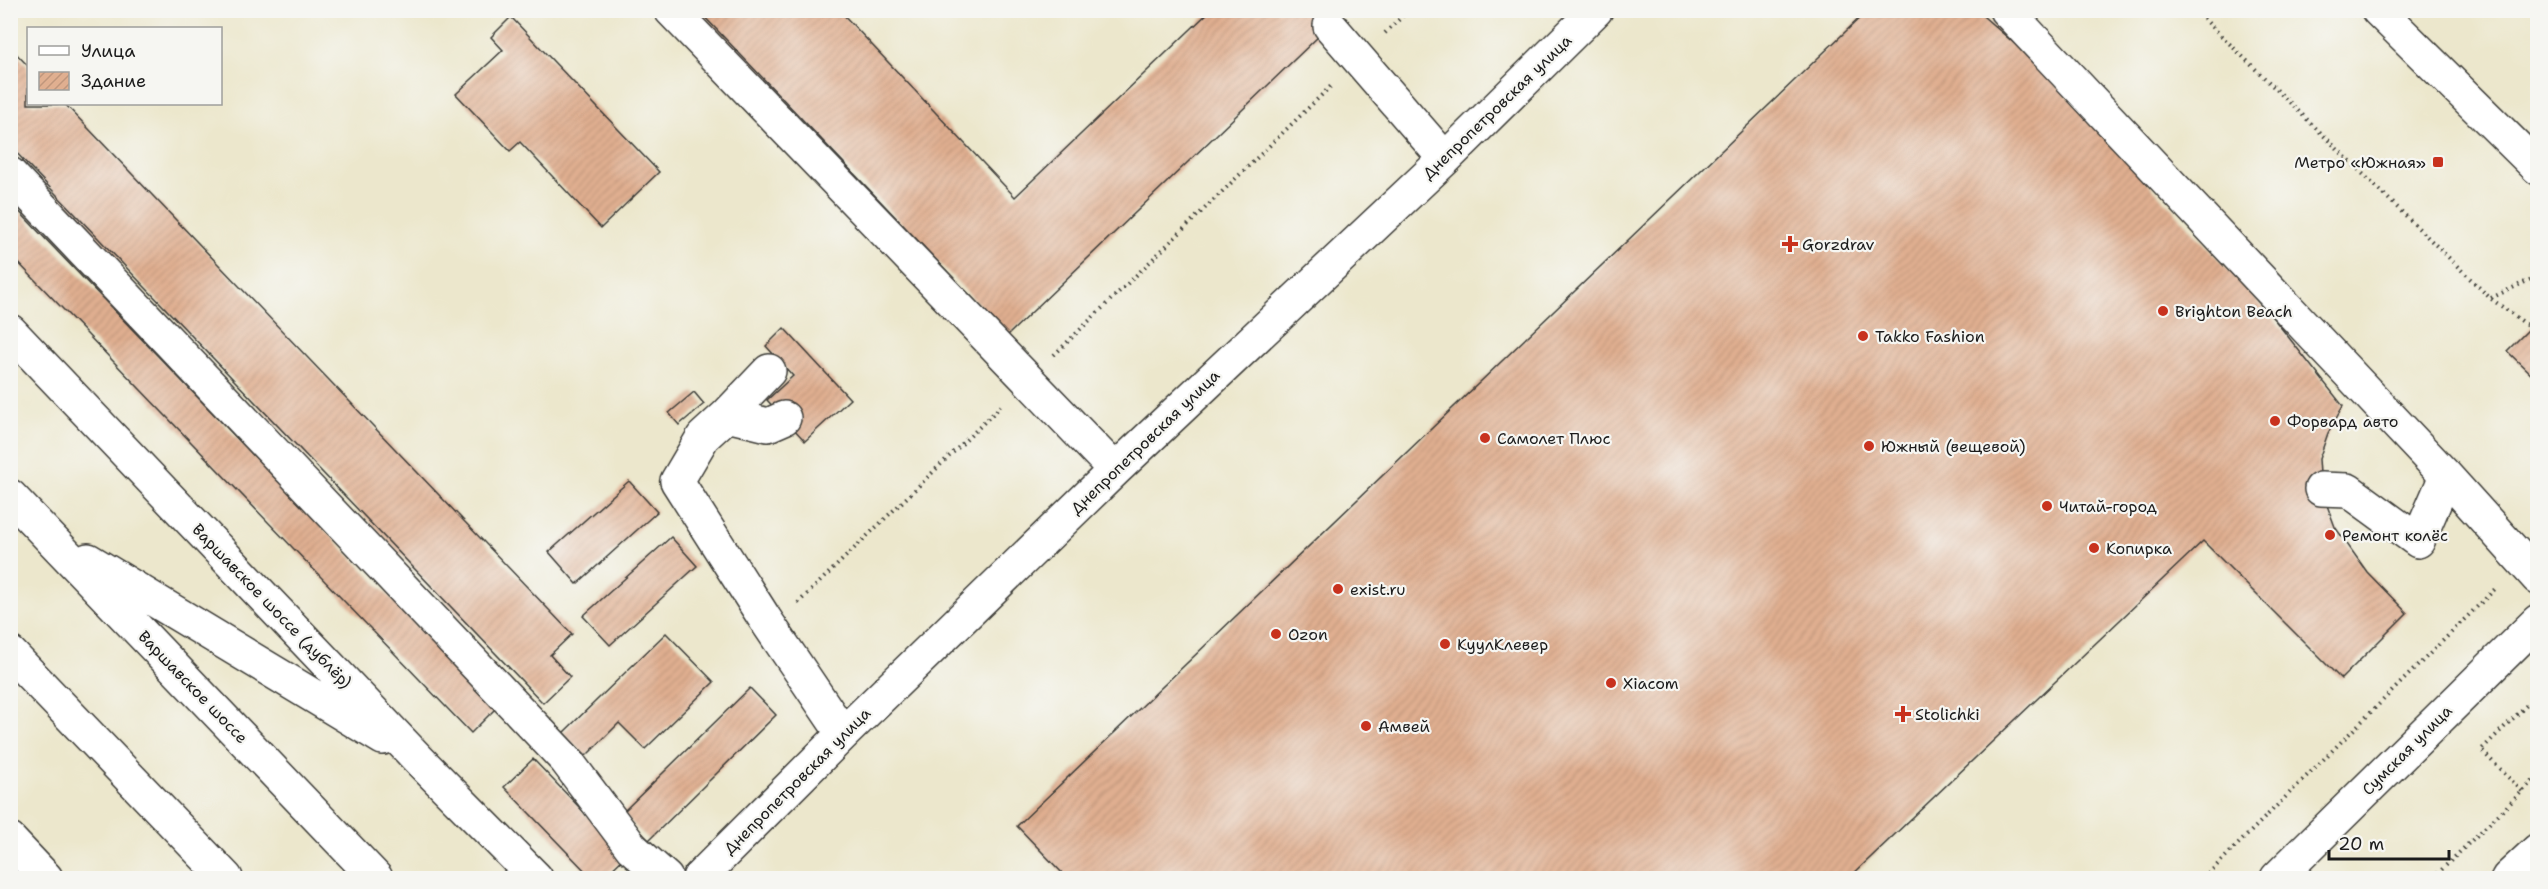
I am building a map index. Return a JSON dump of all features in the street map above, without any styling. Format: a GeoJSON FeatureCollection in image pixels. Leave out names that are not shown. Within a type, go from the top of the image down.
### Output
{"type":"FeatureCollection","features":[{"type":"Feature","properties":{"kind":"main road"},"geometry":{"type":"LineString","coordinates":[[671,10],[1115,470]]}},
{"type":"Feature","properties":{"kind":"main road","name":"Днепропетровская улица"},"geometry":{"type":"LineString","coordinates":[[699,879],[843,734],[1115,470],[1444,159],[1596,10]]}},
{"type":"Feature","properties":{"kind":"main road"},"geometry":{"type":"LineString","coordinates":[[2006,10],[2446,476],[2538,578]]}},
{"type":"Feature","properties":{"kind":"main road"},"geometry":{"type":"LineString","coordinates":[[2378,10],[2538,168]]}},
{"type":"Feature","properties":{"kind":"main road"},"geometry":{"type":"LineString","coordinates":[[1330,26],[1444,159]]}},
{"type":"Feature","properties":{"kind":"main road"},"geometry":{"type":"LineString","coordinates":[[10,174],[558,751],[632,848],[666,879]]}},
{"type":"Feature","properties":{"kind":"main road","name":"Варшавское шоссе (дублёр)"},"geometry":{"type":"LineString","coordinates":[[10,331],[419,760],[536,879]]}},
{"type":"Feature","properties":{"kind":"main road"},"geometry":{"type":"LineString","coordinates":[[769,371],[703,437],[677,481],[771,629],[843,734]]}},
{"type":"Feature","properties":{"kind":"main road"},"geometry":{"type":"LineString","coordinates":[[727,415],[768,425],[784,418]]}},
{"type":"Feature","properties":{"kind":"main road"},"geometry":{"type":"LineString","coordinates":[[2321,489],[2348,490],[2418,541],[2446,476]]}},
{"type":"Feature","properties":{"kind":"main road","name":"Варшавское шоссе"},"geometry":{"type":"LineString","coordinates":[[10,496],[376,879]]}},
{"type":"Feature","properties":{"kind":"main road"},"geometry":{"type":"LineString","coordinates":[[50,538],[419,760]]}},
{"type":"Feature","properties":{"kind":"main road","name":"Сумская улица"},"geometry":{"type":"LineString","coordinates":[[2277,879],[2538,621]]}},
{"type":"Feature","properties":{"kind":"main road"},"geometry":{"type":"LineString","coordinates":[[10,653],[226,879]]}},
{"type":"Feature","properties":{"kind":"main road"},"geometry":{"type":"LineString","coordinates":[[10,840],[46,879]]}},
{"type":"Feature","properties":{"kind":"main road"},"geometry":{"type":"LineString","coordinates":[[2508,879],[2538,850]]}},
{"type":"Feature","properties":{"kind":"path"},"geometry":{"type":"LineString","coordinates":[[771,629],[1409,10]]}},
{"type":"Feature","properties":{"kind":"path"},"geometry":{"type":"LineString","coordinates":[[2195,10],[2490,298],[2530,327]]}},
{"type":"Feature","properties":{"kind":"path"},"geometry":{"type":"LineString","coordinates":[[2490,298],[2538,276]]}},
{"type":"Feature","properties":{"kind":"path"},"geometry":{"type":"LineString","coordinates":[[2204,879],[2500,584]]}},
{"type":"Feature","properties":{"kind":"path"},"geometry":{"type":"LineString","coordinates":[[2522,791],[2481,750],[2538,694]]}},
{"type":"Feature","properties":{"kind":"path"},"geometry":{"type":"LineString","coordinates":[[2433,879],[2538,776]]}},
{"type":"Feature","properties":{"kind":"building"},"geometry":{"type":"Polygon","coordinates":[[[698,10],[839,10],[1015,197],[1211,10],[1346,10],[1008,335],[698,10]]]}},
{"type":"Feature","properties":{"kind":"building","name":"Южный (вещевой)"},"geometry":{"type":"Polygon","coordinates":[[[1868,10],[1976,10],[2040,66],[2274,319],[2343,406],[2328,433],[2319,459],[2321,489],[2335,527],[2367,572],[2407,613],[2341,679],[2203,541],[1849,878],[1067,878],[1017,826],[1868,10]]]}},
{"type":"Feature","properties":{"kind":"building"},"geometry":{"type":"Polygon","coordinates":[[[511,17],[659,172],[601,228],[520,142],[510,151],[456,94],[503,50],[491,37],[511,17]]]}},
{"type":"Feature","properties":{"kind":"building"},"geometry":{"type":"Polygon","coordinates":[[[10,47],[27,65],[27,105],[66,105],[572,634],[550,655],[570,677],[543,703],[10,146],[10,47]]]}},
{"type":"Feature","properties":{"kind":"building"},"geometry":{"type":"Polygon","coordinates":[[[10,202],[496,708],[471,733],[10,254],[10,202]]]}},
{"type":"Feature","properties":{"kind":"building"},"geometry":{"type":"Polygon","coordinates":[[[2538,320],[2538,381],[2507,351],[2538,320]]]}},
{"type":"Feature","properties":{"kind":"building"},"geometry":{"type":"Polygon","coordinates":[[[784,328],[850,399],[805,441],[767,400],[793,376],[766,346],[784,328]]]}},
{"type":"Feature","properties":{"kind":"building"},"geometry":{"type":"Polygon","coordinates":[[[694,392],[704,404],[679,425],[669,413],[694,392]]]}},
{"type":"Feature","properties":{"kind":"building"},"geometry":{"type":"Polygon","coordinates":[[[629,481],[657,512],[577,584],[549,552],[629,481]]]}},
{"type":"Feature","properties":{"kind":"building"},"geometry":{"type":"Polygon","coordinates":[[[671,537],[697,566],[610,645],[583,616],[671,537]]]}},
{"type":"Feature","properties":{"kind":"building"},"geometry":{"type":"Polygon","coordinates":[[[666,633],[714,682],[645,749],[619,723],[586,756],[563,733],[666,633]]]}},
{"type":"Feature","properties":{"kind":"building"},"geometry":{"type":"Polygon","coordinates":[[[750,688],[776,715],[649,840],[622,813],[750,688]]]}},
{"type":"Feature","properties":{"kind":"building"},"geometry":{"type":"Polygon","coordinates":[[[533,759],[626,856],[603,878],[592,878],[504,787],[533,759]]]}},
{"type":"Feature","properties":{"kind":"place","name":"Метро «Южная»"},"geometry":{"type":"Point","coordinates":[2438,162]}},
{"type":"Feature","properties":{"kind":"place","name":"Gorzdrav"},"geometry":{"type":"Point","coordinates":[1790,244]}},
{"type":"Feature","properties":{"kind":"place","name":"Brighton Beach"},"geometry":{"type":"Point","coordinates":[2163,311]}},
{"type":"Feature","properties":{"kind":"place","name":"Takko Fashion"},"geometry":{"type":"Point","coordinates":[1863,336]}},
{"type":"Feature","properties":{"kind":"place","name":"Форвард авто"},"geometry":{"type":"Point","coordinates":[2275,421]}},
{"type":"Feature","properties":{"kind":"place","name":"Самолет Плюс"},"geometry":{"type":"Point","coordinates":[1485,438]}},
{"type":"Feature","properties":{"kind":"place","name":"Южный (вещевой)"},"geometry":{"type":"Point","coordinates":[1869,446]}},
{"type":"Feature","properties":{"kind":"place","name":"Читай-город"},"geometry":{"type":"Point","coordinates":[2047,506]}},
{"type":"Feature","properties":{"kind":"place","name":"Ремонт колёс"},"geometry":{"type":"Point","coordinates":[2330,535]}},
{"type":"Feature","properties":{"kind":"place","name":"Копирка"},"geometry":{"type":"Point","coordinates":[2094,548]}},
{"type":"Feature","properties":{"kind":"place","name":"exist.ru"},"geometry":{"type":"Point","coordinates":[1338,589]}},
{"type":"Feature","properties":{"kind":"place","name":"Ozon"},"geometry":{"type":"Point","coordinates":[1276,634]}},
{"type":"Feature","properties":{"kind":"place","name":"КуулКлевер"},"geometry":{"type":"Point","coordinates":[1445,644]}},
{"type":"Feature","properties":{"kind":"place","name":"Xiacom"},"geometry":{"type":"Point","coordinates":[1611,683]}},
{"type":"Feature","properties":{"kind":"place","name":"Stolichki"},"geometry":{"type":"Point","coordinates":[1903,714]}},
{"type":"Feature","properties":{"kind":"place","name":"Амвей"},"geometry":{"type":"Point","coordinates":[1366,726]}}]}
